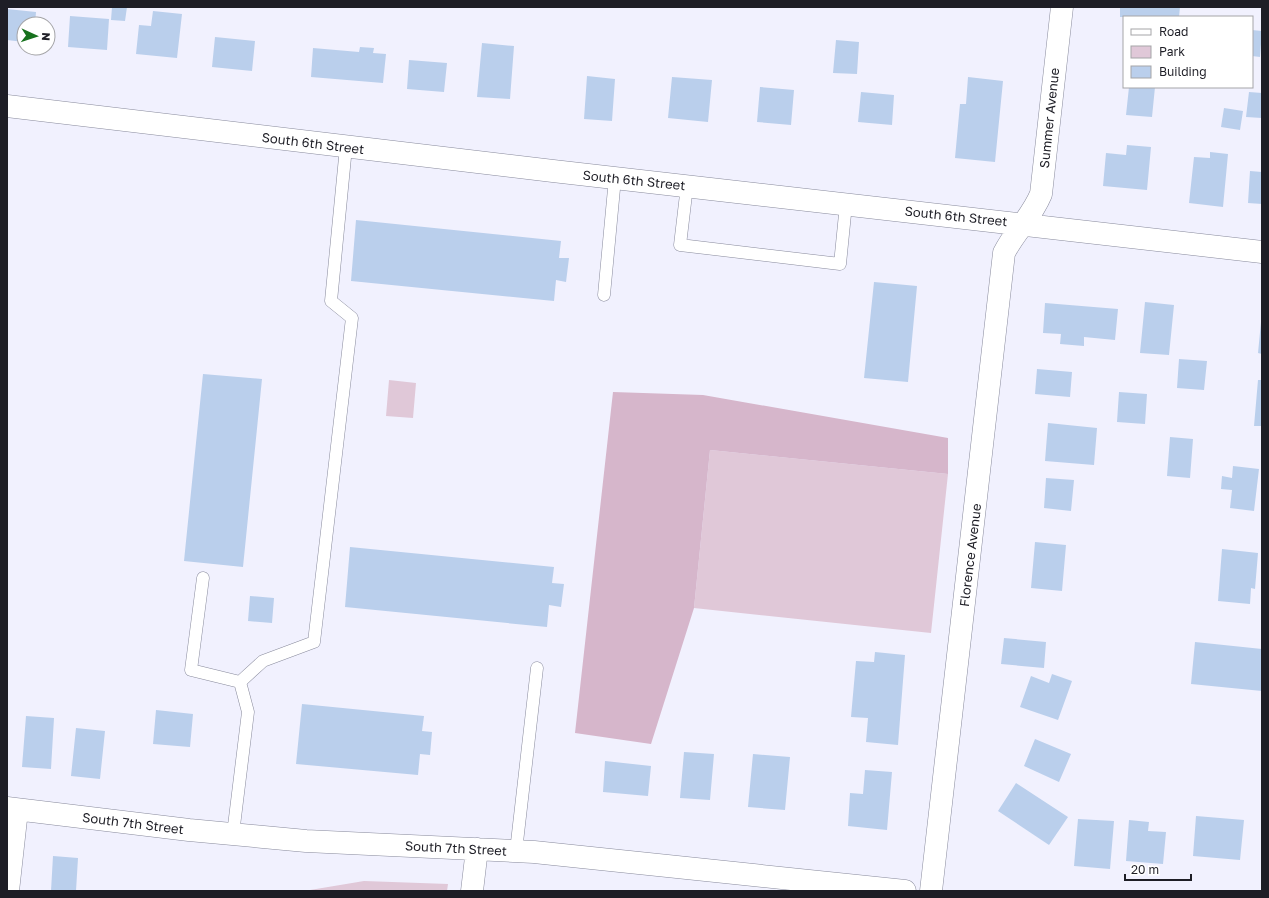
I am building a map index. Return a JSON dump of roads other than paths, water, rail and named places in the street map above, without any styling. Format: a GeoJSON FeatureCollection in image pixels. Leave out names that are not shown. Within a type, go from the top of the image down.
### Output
{"type":"FeatureCollection","features":[{"type":"Feature","properties":{"kind":"street","name":"Summer Avenue"},"geometry":{"type":"LineString","coordinates":[[1024,224],[1034,210],[1041,194],[1062,7]]}},
{"type":"Feature","properties":{"kind":"street","name":"South 6th Street"},"geometry":{"type":"LineString","coordinates":[[7,106],[346,147],[1262,252]]}},
{"type":"Feature","properties":{"kind":"street","name":"Florence Avenue"},"geometry":{"type":"LineString","coordinates":[[931,891],[1004,253],[1011,239],[1024,224]]}},
{"type":"Feature","properties":{"kind":"street","name":"South 7th Street"},"geometry":{"type":"LineString","coordinates":[[12,809],[306,841],[516,851],[806,885],[905,891]]}},
{"type":"Feature","properties":{"kind":"street"},"geometry":{"type":"LineString","coordinates":[[8,891],[12,809]]}},
{"type":"Feature","properties":{"kind":"street"},"geometry":{"type":"LineString","coordinates":[[472,891],[477,849]]}},
{"type":"Feature","properties":{"kind":"lane"},"geometry":{"type":"LineString","coordinates":[[240,682],[263,661],[314,642],[352,318],[331,301],[346,147]]}},
{"type":"Feature","properties":{"kind":"lane"},"geometry":{"type":"LineString","coordinates":[[604,295],[615,178]]}},
{"type":"Feature","properties":{"kind":"lane"},"geometry":{"type":"LineString","coordinates":[[686,186],[680,245],[840,264],[846,204]]}},
{"type":"Feature","properties":{"kind":"lane"},"geometry":{"type":"LineString","coordinates":[[203,578],[191,670],[240,682]]}},
{"type":"Feature","properties":{"kind":"lane"},"geometry":{"type":"LineString","coordinates":[[516,851],[537,668]]}},
{"type":"Feature","properties":{"kind":"lane"},"geometry":{"type":"LineString","coordinates":[[233,834],[248,712],[240,682]]}}]}
